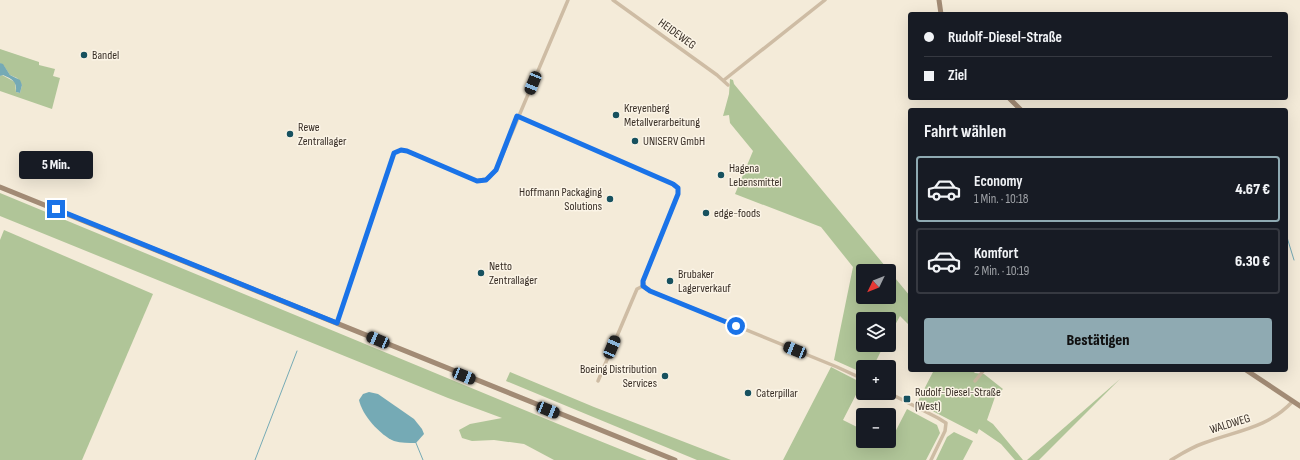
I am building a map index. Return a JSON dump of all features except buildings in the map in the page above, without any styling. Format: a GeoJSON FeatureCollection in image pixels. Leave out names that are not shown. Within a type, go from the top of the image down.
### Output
{"type":"FeatureCollection","features":[{"type":"Feature","properties":{"kind":"main road"},"geometry":{"type":"LineString","coordinates":[[939,0],[941,12]]}},
{"type":"Feature","properties":{"kind":"main road"},"geometry":{"type":"LineString","coordinates":[[1011,100],[1019,108]]}},
{"type":"Feature","properties":{"kind":"main road"},"geometry":{"type":"LineString","coordinates":[[0,187],[675,460]]}},
{"type":"Feature","properties":{"kind":"main road"},"geometry":{"type":"LineString","coordinates":[[1249,372],[1300,406]]}},
{"type":"Feature","properties":{"kind":"street"},"geometry":{"type":"LineString","coordinates":[[337,323],[394,153],[401,150],[407,151],[477,181],[486,180],[496,170],[517,116],[568,0]]}},
{"type":"Feature","properties":{"kind":"street","name":"HEIDEWEG"},"geometry":{"type":"LineString","coordinates":[[612,0],[724,80],[728,85]]}},
{"type":"Feature","properties":{"kind":"street"},"geometry":{"type":"LineString","coordinates":[[724,80],[825,0]]}},
{"type":"Feature","properties":{"kind":"street"},"geometry":{"type":"LineString","coordinates":[[517,116],[673,184],[678,188],[678,194],[643,281],[643,286]]}},
{"type":"Feature","properties":{"kind":"street"},"geometry":{"type":"LineString","coordinates":[[643,286],[650,291],[838,367],[856,376]]}},
{"type":"Feature","properties":{"kind":"street"},"geometry":{"type":"LineString","coordinates":[[598,381],[637,289],[643,286]]}},
{"type":"Feature","properties":{"kind":"street"},"geometry":{"type":"LineString","coordinates":[[975,381],[982,372]]}},
{"type":"Feature","properties":{"kind":"street"},"geometry":{"type":"LineString","coordinates":[[896,397],[946,423],[945,431],[931,460]]}},
{"type":"Feature","properties":{"kind":"street","name":"WALDWEG"},"geometry":{"type":"LineString","coordinates":[[1171,460],[1203,443],[1255,427],[1276,417],[1292,402]]}},
{"type":"Feature","properties":{"kind":"green space"},"geometry":{"type":"Polygon","coordinates":[[[0,49],[39,62],[39,65],[55,69],[53,76],[60,78],[52,109],[0,91],[0,76],[2,75],[15,82],[16,92],[20,93],[22,85],[17,78],[10,75],[0,63],[0,49]]]}},
{"type":"Feature","properties":{"kind":"green space"},"geometry":{"type":"Polygon","coordinates":[[[730,79],[733,80],[734,84],[883,264],[856,264],[856,304],[896,304],[896,279],[908,294],[908,324],[900,316],[896,323],[896,312],[856,312],[856,352],[880,352],[876,360],[856,360],[856,370],[834,360],[853,267],[821,227],[735,194],[753,151],[730,123],[729,115],[723,116],[729,94],[730,79]]]}},
{"type":"Feature","properties":{"kind":"green space"},"geometry":{"type":"Polygon","coordinates":[[[0,193],[647,460],[554,460],[524,444],[494,440],[472,441],[462,438],[459,430],[470,424],[502,418],[448,398],[0,216],[0,193]]]}},
{"type":"Feature","properties":{"kind":"green space"},"geometry":{"type":"Polygon","coordinates":[[[4,230],[153,294],[82,460],[0,460],[0,240],[4,230]]]}},
{"type":"Feature","properties":{"kind":"green space"},"geometry":{"type":"Polygon","coordinates":[[[831,367],[856,380],[856,395],[843,420],[856,426],[856,448],[896,448],[896,430],[907,409],[937,425],[940,433],[926,460],[783,460],[831,367]]]}},
{"type":"Feature","properties":{"kind":"green space"},"geometry":{"type":"Polygon","coordinates":[[[510,372],[594,407],[731,460],[697,460],[506,381],[510,372]]]}},
{"type":"Feature","properties":{"kind":"green space"},"geometry":{"type":"Polygon","coordinates":[[[933,372],[974,372],[984,374],[1003,389],[995,397],[987,420],[993,424],[1023,460],[1015,460],[1001,444],[979,429],[977,434],[917,403],[933,372]]]}},
{"type":"Feature","properties":{"kind":"green space"},"geometry":{"type":"Polygon","coordinates":[[[1120,379],[1039,460],[1027,460],[1120,379]]]}},
{"type":"Feature","properties":{"kind":"green space"},"geometry":{"type":"Polygon","coordinates":[[[954,432],[973,441],[963,460],[936,460],[947,437],[954,432]]]}},
{"type":"Feature","properties":{"kind":"water"},"geometry":{"type":"Polygon","coordinates":[[[0,63],[3,64],[10,75],[20,80],[22,85],[20,93],[16,92],[16,85],[11,79],[3,75],[0,76],[0,63]]]}},
{"type":"Feature","properties":{"kind":"water"},"geometry":{"type":"Polygon","coordinates":[[[369,392],[378,394],[414,419],[424,434],[416,443],[402,443],[394,441],[372,424],[364,412],[359,400],[363,394],[369,392]]]}},
{"type":"Feature","properties":{"kind":"waterway"},"geometry":{"type":"LineString","coordinates":[[1288,240],[1294,260]]}},
{"type":"Feature","properties":{"kind":"waterway"},"geometry":{"type":"LineString","coordinates":[[255,460],[297,351]]}},
{"type":"Feature","properties":{"kind":"waterway"},"geometry":{"type":"LineString","coordinates":[[416,443],[423,460]]}},
{"type":"Feature","properties":{"kind":"place","name":"Bandel"},"geometry":{"type":"Point","coordinates":[84,55]}},
{"type":"Feature","properties":{"kind":"place","name":"Kreyenberg Metallverarbeitung"},"geometry":{"type":"Point","coordinates":[616,115]}},
{"type":"Feature","properties":{"kind":"place","name":"Rewe Zentrallager"},"geometry":{"type":"Point","coordinates":[290,134]}},
{"type":"Feature","properties":{"kind":"place","name":"UNISERV GmbH"},"geometry":{"type":"Point","coordinates":[635,141]}},
{"type":"Feature","properties":{"kind":"place","name":"Hagena Lebensmittel"},"geometry":{"type":"Point","coordinates":[721,175]}},
{"type":"Feature","properties":{"kind":"place","name":"Hoffmann Packaging Solutions"},"geometry":{"type":"Point","coordinates":[610,199]}},
{"type":"Feature","properties":{"kind":"place","name":"edge-foods"},"geometry":{"type":"Point","coordinates":[706,213]}},
{"type":"Feature","properties":{"kind":"place","name":"Netto Zentrallager"},"geometry":{"type":"Point","coordinates":[481,273]}},
{"type":"Feature","properties":{"kind":"place","name":"Brubaker Lagerverkauf"},"geometry":{"type":"Point","coordinates":[670,281]}},
{"type":"Feature","properties":{"kind":"place","name":"Boeing Distribution Services"},"geometry":{"type":"Point","coordinates":[665,376]}},
{"type":"Feature","properties":{"kind":"place","name":"Caterpillar"},"geometry":{"type":"Point","coordinates":[748,393]}},
{"type":"Feature","properties":{"kind":"place","name":"Rudolf-Diesel-Straße (West)"},"geometry":{"type":"Point","coordinates":[907,399]}},
{"type":"Feature","properties":{"kind":"route"},"geometry":{"type":"LineString","coordinates":[[56,209],[337,323],[394,153],[401,150],[407,151],[477,181],[486,180],[496,170],[517,116],[673,184],[678,188],[678,194],[643,281],[643,286],[650,291],[736,326]]}}]}
